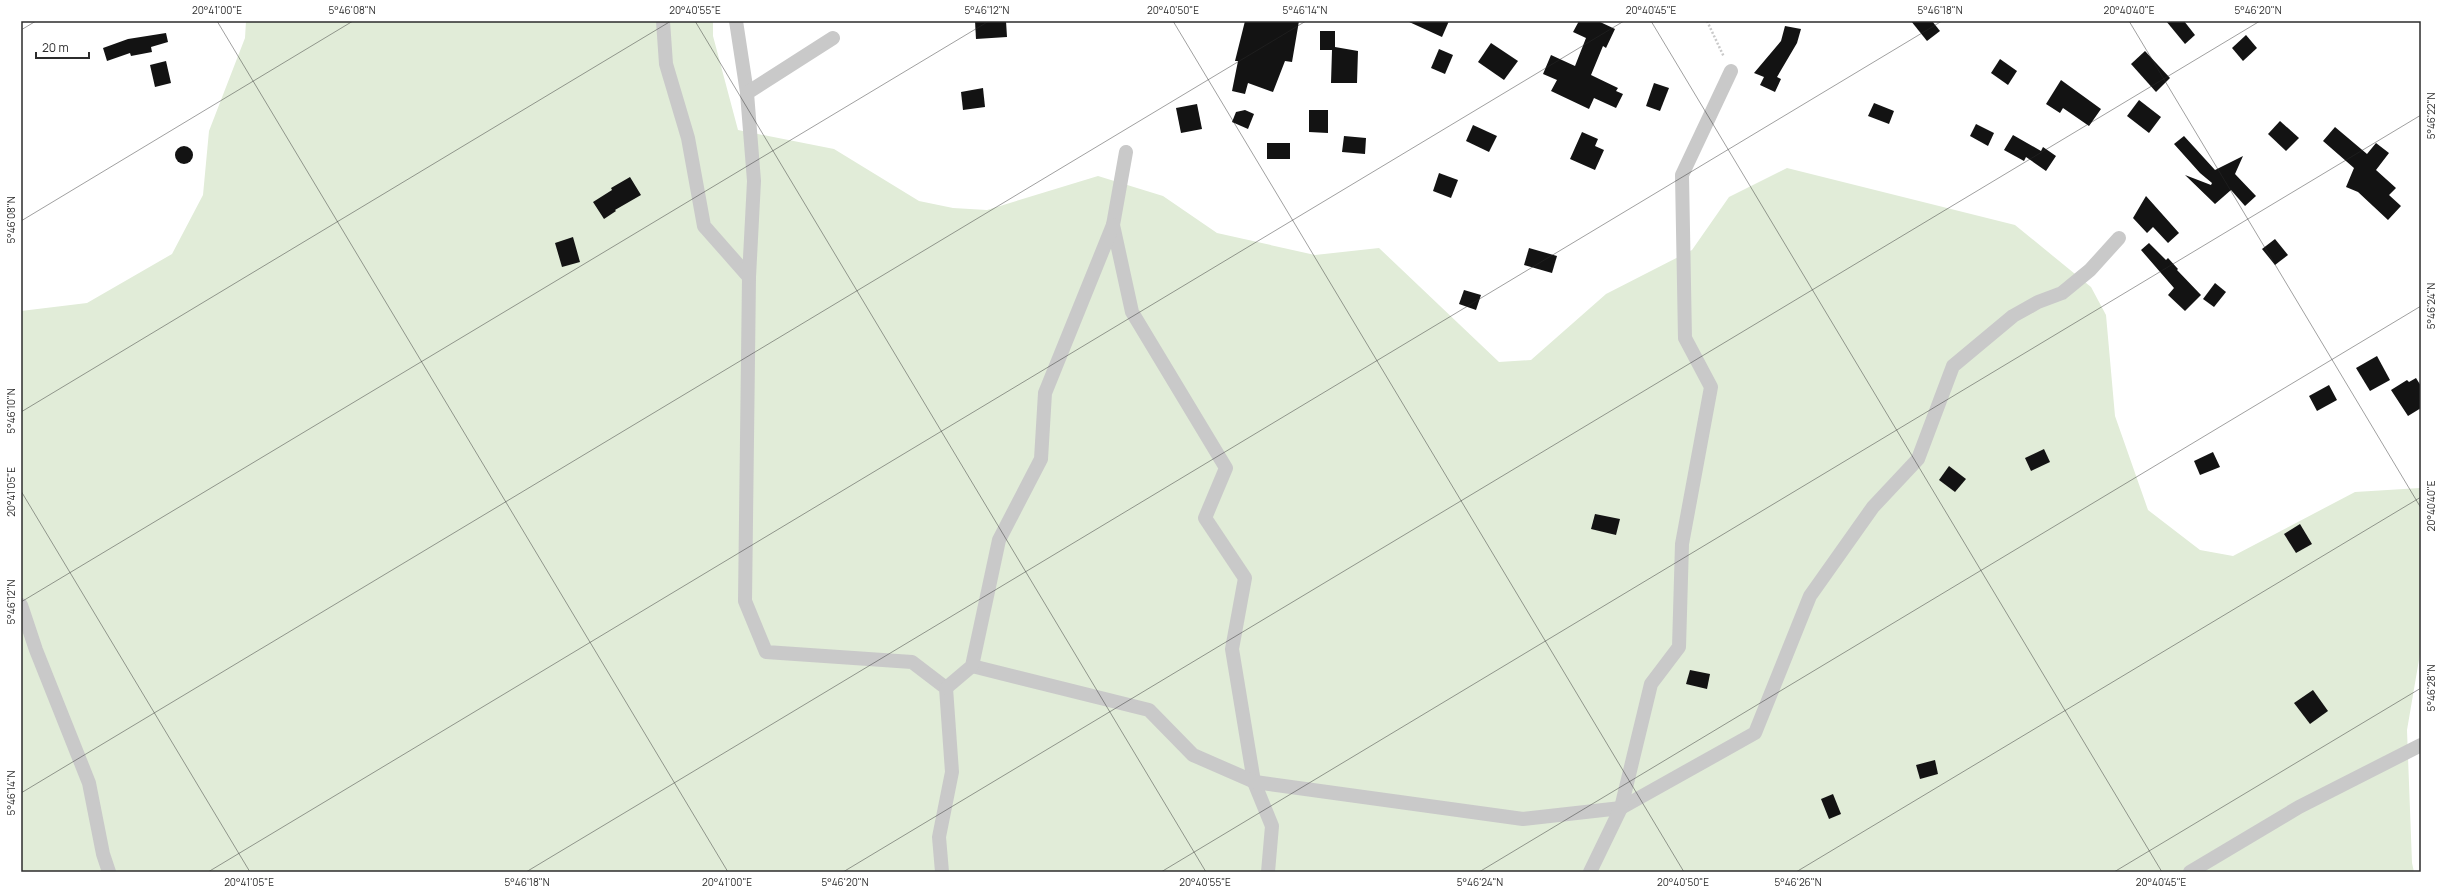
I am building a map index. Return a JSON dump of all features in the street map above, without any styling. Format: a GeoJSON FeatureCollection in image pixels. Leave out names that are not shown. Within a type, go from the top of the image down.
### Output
{"type":"FeatureCollection","features":[{"type":"Feature","properties":{"kind":"street"},"geometry":{"type":"LineString","coordinates":[[663,21],[666,64],[688,138],[704,226],[749,277]]}},
{"type":"Feature","properties":{"kind":"street"},"geometry":{"type":"LineString","coordinates":[[736,21],[747,93],[754,180],[749,277],[745,601],[766,652],[912,662],[946,688],[952,772],[939,837],[942,872]]}},
{"type":"Feature","properties":{"kind":"street"},"geometry":{"type":"LineString","coordinates":[[747,93],[834,38]]}},
{"type":"Feature","properties":{"kind":"street"},"geometry":{"type":"LineString","coordinates":[[1595,871],[1621,808],[1651,684],[1679,647],[1682,544],[1711,387],[1685,338],[1682,175],[1731,71]]}},
{"type":"Feature","properties":{"kind":"street"},"geometry":{"type":"LineString","coordinates":[[946,688],[972,666],[1000,540],[1041,459],[1045,393],[1113,225],[1126,152]]}},
{"type":"Feature","properties":{"kind":"street"},"geometry":{"type":"LineString","coordinates":[[1113,225],[1132,312],[1226,468],[1205,518],[1246,578],[1232,649],[1254,782],[1272,826],[1268,872]]}},
{"type":"Feature","properties":{"kind":"street"},"geometry":{"type":"LineString","coordinates":[[972,666],[1149,710],[1193,755],[1254,782],[1523,819],[1621,808],[1755,733],[1810,596],[1872,507],[1918,459],[1953,366],[2013,316],[2038,302],[2062,293],[2090,270],[2119,238]]}},
{"type":"Feature","properties":{"kind":"street"},"geometry":{"type":"LineString","coordinates":[[21,605],[36,650],[90,783],[103,854],[109,872]]}},
{"type":"Feature","properties":{"kind":"street"},"geometry":{"type":"LineString","coordinates":[[2190,872],[2299,807],[2421,745]]}},
{"type":"Feature","properties":{"kind":"path"},"geometry":{"type":"LineString","coordinates":[[1707,21],[1731,71]]}},
{"type":"Feature","properties":{"kind":"green space"},"geometry":{"type":"Polygon","coordinates":[[[246,21],[713,21],[713,36],[738,130],[834,149],[919,201],[953,208],[987,210],[1098,176],[1163,196],[1217,233],[1315,255],[1379,248],[1499,362],[1531,360],[1606,294],[1692,250],[1729,197],[1787,168],[2015,225],[2091,287],[2106,315],[2115,416],[2148,510],[2200,550],[2233,556],[2355,492],[2420,488],[2421,648],[2407,730],[2412,863],[2414,872],[21,872],[21,311],[87,303],[172,254],[203,195],[209,131],[245,38],[246,21]]]}},
{"type":"Feature","properties":{"kind":"building"},"geometry":{"type":"Polygon","coordinates":[[[975,21],[1006,21],[1007,37],[976,39],[975,21]]]}},
{"type":"Feature","properties":{"kind":"building"},"geometry":{"type":"Polygon","coordinates":[[[1245,21],[1299,21],[1292,62],[1285,61],[1273,92],[1248,83],[1245,94],[1232,91],[1238,61],[1235,61],[1245,21]]]}},
{"type":"Feature","properties":{"kind":"building"},"geometry":{"type":"Polygon","coordinates":[[[1407,21],[1449,21],[1442,37],[1407,21]]]}},
{"type":"Feature","properties":{"kind":"building"},"geometry":{"type":"Polygon","coordinates":[[[1579,21],[1598,21],[1615,29],[1606,48],[1603,46],[1591,75],[1618,88],[1616,91],[1623,94],[1616,108],[1594,98],[1589,109],[1551,91],[1557,80],[1543,74],[1551,55],[1575,66],[1586,38],[1573,32],[1579,21]]]}},
{"type":"Feature","properties":{"kind":"building"},"geometry":{"type":"Polygon","coordinates":[[[1911,21],[1932,21],[1940,31],[1927,41],[1911,21]]]}},
{"type":"Feature","properties":{"kind":"building"},"geometry":{"type":"Polygon","coordinates":[[[2166,21],[2184,21],[2195,35],[2185,44],[2166,21]]]}},
{"type":"Feature","properties":{"kind":"building"},"geometry":{"type":"Polygon","coordinates":[[[1785,26],[1801,29],[1797,43],[1777,77],[1781,79],[1775,92],[1760,85],[1764,77],[1754,73],[1781,41],[1785,26]]]}},
{"type":"Feature","properties":{"kind":"building"},"geometry":{"type":"Polygon","coordinates":[[[1320,31],[1335,31],[1335,47],[1358,51],[1357,83],[1331,83],[1332,50],[1320,50],[1320,31]]]}},
{"type":"Feature","properties":{"kind":"building"},"geometry":{"type":"Polygon","coordinates":[[[166,33],[168,42],[151,47],[152,52],[131,56],[130,53],[107,61],[103,48],[128,39],[166,33]]]}},
{"type":"Feature","properties":{"kind":"building"},"geometry":{"type":"Polygon","coordinates":[[[2246,35],[2257,48],[2243,61],[2232,48],[2246,35]]]}},
{"type":"Feature","properties":{"kind":"building"},"geometry":{"type":"Polygon","coordinates":[[[1491,43],[1518,61],[1504,80],[1478,62],[1491,43]]]}},
{"type":"Feature","properties":{"kind":"building"},"geometry":{"type":"Polygon","coordinates":[[[1439,49],[1453,55],[1445,74],[1431,68],[1439,49]]]}},
{"type":"Feature","properties":{"kind":"building"},"geometry":{"type":"Polygon","coordinates":[[[2145,51],[2170,78],[2156,92],[2131,64],[2145,51]]]}},
{"type":"Feature","properties":{"kind":"building"},"geometry":{"type":"Polygon","coordinates":[[[2000,59],[2017,71],[2008,85],[1991,73],[2000,59]]]}},
{"type":"Feature","properties":{"kind":"building"},"geometry":{"type":"Polygon","coordinates":[[[166,61],[171,83],[155,87],[150,65],[166,61]]]}},
{"type":"Feature","properties":{"kind":"building"},"geometry":{"type":"Polygon","coordinates":[[[2061,80],[2101,109],[2089,126],[2063,108],[2060,113],[2046,104],[2061,80]]]}},
{"type":"Feature","properties":{"kind":"building"},"geometry":{"type":"Polygon","coordinates":[[[1654,83],[1669,88],[1660,111],[1646,106],[1654,83]]]}},
{"type":"Feature","properties":{"kind":"building"},"geometry":{"type":"Polygon","coordinates":[[[983,88],[985,107],[963,110],[961,92],[983,88]]]}},
{"type":"Feature","properties":{"kind":"building"},"geometry":{"type":"Polygon","coordinates":[[[2139,100],[2161,117],[2149,133],[2127,116],[2139,100]]]}},
{"type":"Feature","properties":{"kind":"building"},"geometry":{"type":"Polygon","coordinates":[[[1874,103],[1894,111],[1889,124],[1868,116],[1874,103]]]}},
{"type":"Feature","properties":{"kind":"building"},"geometry":{"type":"Polygon","coordinates":[[[1197,104],[1202,129],[1181,133],[1176,108],[1197,104]]]}},
{"type":"Feature","properties":{"kind":"building"},"geometry":{"type":"Polygon","coordinates":[[[1245,110],[1254,114],[1248,129],[1232,122],[1236,112],[1245,110]]]}},
{"type":"Feature","properties":{"kind":"building"},"geometry":{"type":"Polygon","coordinates":[[[1309,110],[1328,110],[1328,133],[1309,132],[1309,110]]]}},
{"type":"Feature","properties":{"kind":"building"},"geometry":{"type":"Polygon","coordinates":[[[2280,121],[2299,138],[2286,151],[2268,134],[2280,121]]]}},
{"type":"Feature","properties":{"kind":"building"},"geometry":{"type":"Polygon","coordinates":[[[1976,124],[1994,133],[1988,146],[1970,136],[1976,124]]]}},
{"type":"Feature","properties":{"kind":"building"},"geometry":{"type":"Polygon","coordinates":[[[1473,125],[1497,136],[1489,152],[1466,141],[1473,125]]]}},
{"type":"Feature","properties":{"kind":"building"},"geometry":{"type":"Polygon","coordinates":[[[2335,127],[2367,154],[2376,143],[2389,153],[2376,170],[2396,188],[2389,195],[2401,206],[2388,220],[2358,192],[2346,187],[2354,168],[2323,141],[2335,127]]]}},
{"type":"Feature","properties":{"kind":"building"},"geometry":{"type":"Polygon","coordinates":[[[1582,132],[1598,139],[1595,146],[1604,150],[1595,170],[1570,159],[1582,132]]]}},
{"type":"Feature","properties":{"kind":"building"},"geometry":{"type":"Polygon","coordinates":[[[2013,135],[2041,151],[2043,147],[2056,156],[2046,171],[2026,157],[2024,161],[2004,150],[2013,135]]]}},
{"type":"Feature","properties":{"kind":"building"},"geometry":{"type":"Polygon","coordinates":[[[1344,136],[1366,138],[1365,154],[1342,152],[1344,136]]]}},
{"type":"Feature","properties":{"kind":"building"},"geometry":{"type":"Polygon","coordinates":[[[2184,136],[2215,170],[2243,156],[2235,174],[2256,196],[2245,206],[2231,190],[2215,204],[2185,175],[2211,185],[2212,183],[2200,173],[2174,144],[2184,136]]]}},
{"type":"Feature","properties":{"kind":"building"},"geometry":{"type":"Polygon","coordinates":[[[1267,143],[1290,143],[1290,159],[1267,159],[1267,143]]]}},
{"type":"Feature","properties":{"kind":"building"},"geometry":{"type":"Polygon","coordinates":[[[184,146],[190,149],[193,155],[190,161],[184,164],[178,161],[175,155],[178,149],[184,146]]]}},
{"type":"Feature","properties":{"kind":"building"},"geometry":{"type":"Polygon","coordinates":[[[1439,173],[1458,180],[1451,198],[1433,191],[1439,173]]]}},
{"type":"Feature","properties":{"kind":"building"},"geometry":{"type":"Polygon","coordinates":[[[630,177],[641,195],[615,210],[616,211],[604,219],[593,202],[612,190],[611,188],[630,177]]]}},
{"type":"Feature","properties":{"kind":"building"},"geometry":{"type":"Polygon","coordinates":[[[2146,196],[2179,233],[2168,243],[2153,227],[2147,233],[2133,218],[2146,196]]]}},
{"type":"Feature","properties":{"kind":"building"},"geometry":{"type":"Polygon","coordinates":[[[573,237],[580,262],[562,267],[555,243],[573,237]]]}},
{"type":"Feature","properties":{"kind":"building"},"geometry":{"type":"Polygon","coordinates":[[[2275,239],[2288,255],[2275,265],[2262,249],[2275,239]]]}},
{"type":"Feature","properties":{"kind":"building"},"geometry":{"type":"Polygon","coordinates":[[[2149,243],[2166,260],[2168,258],[2178,269],[2177,270],[2201,295],[2185,311],[2168,295],[2174,288],[2141,250],[2149,243]]]}},
{"type":"Feature","properties":{"kind":"building"},"geometry":{"type":"Polygon","coordinates":[[[1529,248],[1557,256],[1552,273],[1524,265],[1529,248]]]}},
{"type":"Feature","properties":{"kind":"building"},"geometry":{"type":"Polygon","coordinates":[[[2215,283],[2226,292],[2214,307],[2203,299],[2215,283]]]}},
{"type":"Feature","properties":{"kind":"building"},"geometry":{"type":"Polygon","coordinates":[[[1464,290],[1481,295],[1476,310],[1459,304],[1464,290]]]}},
{"type":"Feature","properties":{"kind":"building"},"geometry":{"type":"Polygon","coordinates":[[[2377,356],[2390,380],[2370,391],[2356,368],[2377,356]]]}},
{"type":"Feature","properties":{"kind":"building"},"geometry":{"type":"Polygon","coordinates":[[[2416,378],[2421,386],[2421,408],[2408,416],[2391,390],[2407,380],[2409,382],[2416,378]]]}},
{"type":"Feature","properties":{"kind":"building"},"geometry":{"type":"Polygon","coordinates":[[[2329,385],[2337,400],[2317,411],[2309,396],[2329,385]]]}},
{"type":"Feature","properties":{"kind":"building"},"geometry":{"type":"Polygon","coordinates":[[[2044,449],[2050,462],[2031,471],[2025,458],[2044,449]]]}},
{"type":"Feature","properties":{"kind":"building"},"geometry":{"type":"Polygon","coordinates":[[[2213,452],[2220,467],[2200,475],[2194,461],[2213,452]]]}},
{"type":"Feature","properties":{"kind":"building"},"geometry":{"type":"Polygon","coordinates":[[[1949,466],[1966,479],[1955,492],[1939,480],[1949,466]]]}},
{"type":"Feature","properties":{"kind":"building"},"geometry":{"type":"Polygon","coordinates":[[[1595,514],[1620,519],[1616,535],[1591,529],[1595,514]]]}},
{"type":"Feature","properties":{"kind":"building"},"geometry":{"type":"Polygon","coordinates":[[[2300,524],[2312,544],[2296,553],[2284,534],[2300,524]]]}},
{"type":"Feature","properties":{"kind":"building"},"geometry":{"type":"Polygon","coordinates":[[[1690,670],[1710,674],[1707,689],[1686,684],[1690,670]]]}},
{"type":"Feature","properties":{"kind":"building"},"geometry":{"type":"Polygon","coordinates":[[[2313,690],[2328,711],[2310,724],[2294,703],[2313,690]]]}},
{"type":"Feature","properties":{"kind":"building"},"geometry":{"type":"Polygon","coordinates":[[[1935,760],[1938,774],[1920,779],[1916,765],[1935,760]]]}},
{"type":"Feature","properties":{"kind":"building"},"geometry":{"type":"Polygon","coordinates":[[[1833,794],[1841,814],[1829,819],[1821,799],[1833,794]]]}}]}
